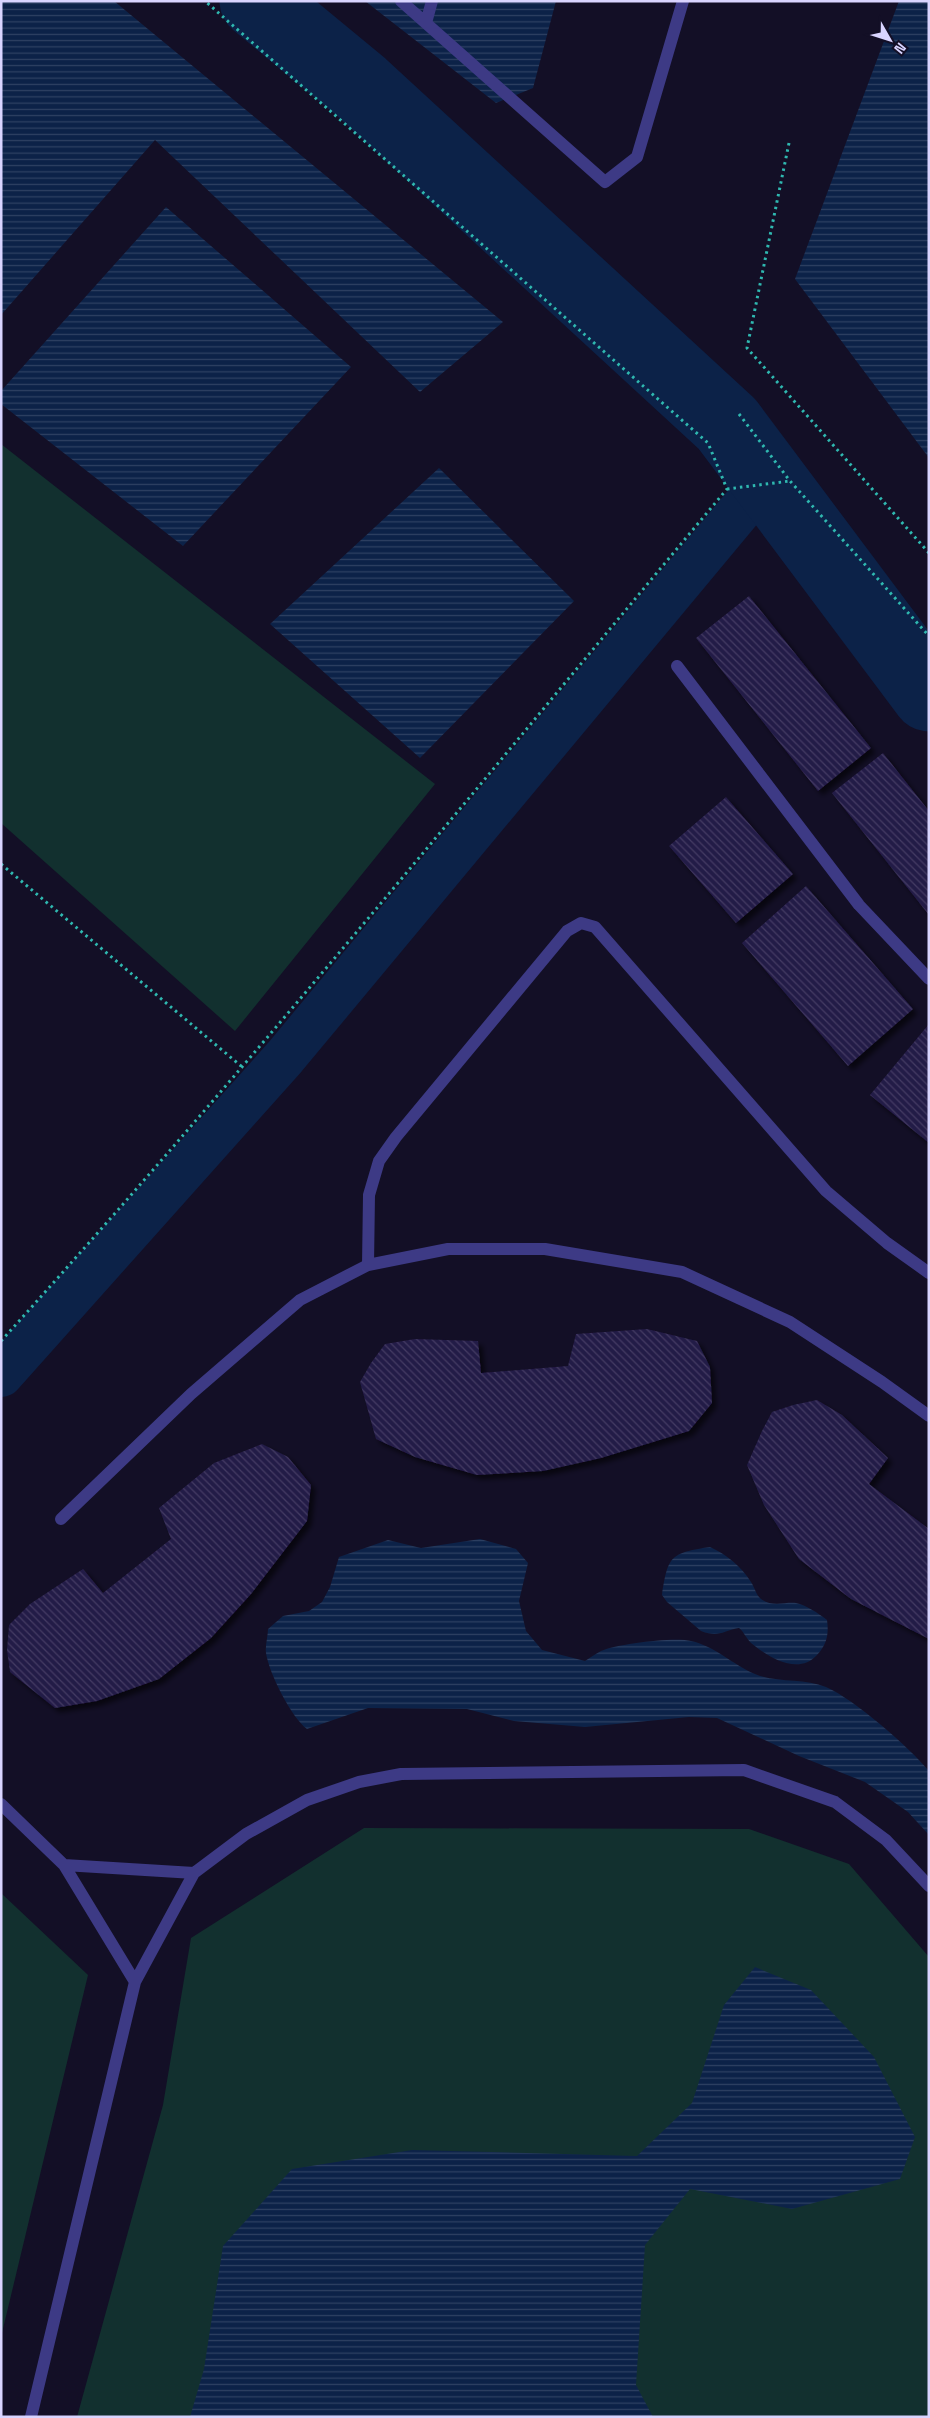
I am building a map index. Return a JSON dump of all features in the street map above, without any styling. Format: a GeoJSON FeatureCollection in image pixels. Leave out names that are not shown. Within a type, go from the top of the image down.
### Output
{"type":"FeatureCollection","features":[{"type":"Feature","properties":{"kind":"street"},"geometry":{"type":"LineString","coordinates":[[401,1],[605,182],[637,157],[683,1]]}},
{"type":"Feature","properties":{"kind":"street"},"geometry":{"type":"LineString","coordinates":[[426,23],[432,1]]}},
{"type":"Feature","properties":{"kind":"street"},"geometry":{"type":"LineString","coordinates":[[677,666],[858,905],[929,979]]}},
{"type":"Feature","properties":{"kind":"street"},"geometry":{"type":"LineString","coordinates":[[368,1265],[368,1195],[379,1161],[396,1137],[567,931],[581,922],[595,926],[826,1191],[929,1274]]}},
{"type":"Feature","properties":{"kind":"street"},"geometry":{"type":"LineString","coordinates":[[61,1520],[191,1394],[300,1300],[368,1265],[448,1249],[545,1249],[682,1272],[790,1322],[882,1382],[929,1416]]}},
{"type":"Feature","properties":{"kind":"street"},"geometry":{"type":"LineString","coordinates":[[31,2417],[135,1982],[194,1873],[246,1834],[307,1800],[359,1782],[401,1774],[744,1770],[834,1802],[886,1840],[929,1886]]}},
{"type":"Feature","properties":{"kind":"street"},"geometry":{"type":"LineString","coordinates":[[1,1804],[64,1865],[135,1982]]}},
{"type":"Feature","properties":{"kind":"street"},"geometry":{"type":"LineString","coordinates":[[64,1865],[194,1873]]}},
{"type":"Feature","properties":{"kind":"path"},"geometry":{"type":"LineString","coordinates":[[205,1],[708,443],[727,489]]}},
{"type":"Feature","properties":{"kind":"path"},"geometry":{"type":"LineString","coordinates":[[789,143],[747,348],[929,553]]}},
{"type":"Feature","properties":{"kind":"path"},"geometry":{"type":"LineString","coordinates":[[739,414],[790,481],[929,636]]}},
{"type":"Feature","properties":{"kind":"path"},"geometry":{"type":"LineString","coordinates":[[1,1340],[96,1236],[727,489],[790,481]]}},
{"type":"Feature","properties":{"kind":"path"},"geometry":{"type":"LineString","coordinates":[[1,864],[241,1066]]}},
{"type":"Feature","properties":{"kind":"green space"},"geometry":{"type":"Polygon","coordinates":[[[1,444],[435,784],[235,1031],[1,823],[1,444]]]}},
{"type":"Feature","properties":{"kind":"green space"},"geometry":{"type":"Polygon","coordinates":[[[364,1828],[749,1829],[849,1864],[929,1957],[929,2417],[77,2417],[163,2105],[191,1938],[364,1828]]]}},
{"type":"Feature","properties":{"kind":"green space"},"geometry":{"type":"Polygon","coordinates":[[[1,1893],[88,1975],[1,2337],[1,1893]]]}},
{"type":"Feature","properties":{"kind":"water"},"geometry":{"type":"Polygon","coordinates":[[[1,1],[114,1],[503,322],[420,392],[155,140],[1,315],[1,1]]]}},
{"type":"Feature","properties":{"kind":"water"},"geometry":{"type":"Polygon","coordinates":[[[365,1],[556,1],[533,88],[496,103],[365,1]]]}},
{"type":"Feature","properties":{"kind":"water"},"geometry":{"type":"Polygon","coordinates":[[[899,1],[929,1],[929,458],[795,279],[899,1]]]}},
{"type":"Feature","properties":{"kind":"water"},"geometry":{"type":"Polygon","coordinates":[[[166,207],[351,367],[183,546],[1,404],[1,391],[166,207]]]}},
{"type":"Feature","properties":{"kind":"water"},"geometry":{"type":"Polygon","coordinates":[[[439,468],[574,601],[420,758],[270,624],[439,468]]]}},
{"type":"Feature","properties":{"kind":"water"},"geometry":{"type":"Polygon","coordinates":[[[480,1539],[516,1549],[528,1563],[519,1601],[526,1631],[542,1650],[585,1661],[609,1648],[646,1642],[691,1641],[716,1651],[739,1666],[763,1677],[808,1682],[826,1687],[838,1693],[895,1737],[929,1771],[929,1835],[908,1812],[865,1782],[799,1756],[717,1718],[689,1717],[585,1727],[514,1721],[467,1709],[368,1708],[307,1729],[294,1715],[271,1672],[266,1653],[268,1629],[283,1616],[309,1611],[322,1602],[330,1587],[339,1557],[388,1540],[421,1548],[480,1539]]]}},
{"type":"Feature","properties":{"kind":"water"},"geometry":{"type":"Polygon","coordinates":[[[710,1547],[728,1557],[738,1566],[747,1576],[761,1599],[774,1604],[800,1604],[827,1620],[828,1630],[826,1639],[817,1655],[801,1664],[783,1662],[766,1654],[751,1643],[739,1628],[716,1634],[701,1631],[667,1602],[662,1595],[669,1564],[673,1559],[686,1552],[710,1547]]]}},
{"type":"Feature","properties":{"kind":"water"},"geometry":{"type":"Polygon","coordinates":[[[755,1967],[811,1990],[874,2057],[915,2137],[900,2179],[792,2209],[690,2189],[645,2245],[636,2385],[653,2417],[190,2417],[204,2369],[223,2246],[292,2169],[412,2150],[637,2156],[692,2103],[724,2005],[755,1967]]]}},
{"type":"Feature","properties":{"kind":"building"},"geometry":{"type":"Polygon","coordinates":[[[749,596],[871,748],[818,791],[696,638],[749,596]]]}},
{"type":"Feature","properties":{"kind":"building"},"geometry":{"type":"Polygon","coordinates":[[[883,753],[929,811],[929,915],[832,793],[883,753]]]}},
{"type":"Feature","properties":{"kind":"building"},"geometry":{"type":"Polygon","coordinates":[[[726,797],[793,874],[736,923],[669,846],[726,797]]]}},
{"type":"Feature","properties":{"kind":"building"},"geometry":{"type":"Polygon","coordinates":[[[806,886],[913,1009],[848,1066],[742,943],[806,886]]]}},
{"type":"Feature","properties":{"kind":"building"},"geometry":{"type":"Polygon","coordinates":[[[929,1024],[929,1143],[870,1095],[929,1024]]]}},
{"type":"Feature","properties":{"kind":"building"},"geometry":{"type":"Polygon","coordinates":[[[647,1329],[697,1341],[710,1367],[712,1403],[689,1431],[601,1458],[543,1471],[477,1475],[415,1457],[376,1439],[360,1382],[385,1344],[415,1339],[478,1341],[481,1373],[568,1366],[576,1334],[647,1329]]]}},
{"type":"Feature","properties":{"kind":"building"},"geometry":{"type":"Polygon","coordinates":[[[817,1400],[842,1415],[888,1458],[869,1484],[929,1529],[929,1639],[851,1599],[799,1559],[764,1505],[747,1465],[762,1431],[772,1412],[817,1400]]]}},
{"type":"Feature","properties":{"kind":"building"},"geometry":{"type":"Polygon","coordinates":[[[262,1444],[288,1457],[311,1485],[307,1521],[251,1594],[211,1638],[159,1679],[97,1701],[55,1708],[10,1672],[7,1650],[9,1625],[30,1604],[83,1569],[103,1593],[171,1539],[159,1508],[214,1463],[262,1444]]]}},
{"type":"Feature","properties":{"kind":"waterway"},"geometry":{"type":"LineString","coordinates":[[257,1],[361,87],[727,424],[929,694]]}},
{"type":"Feature","properties":{"kind":"waterway"},"geometry":{"type":"LineString","coordinates":[[1,1375],[285,1057],[767,478]]}}]}
